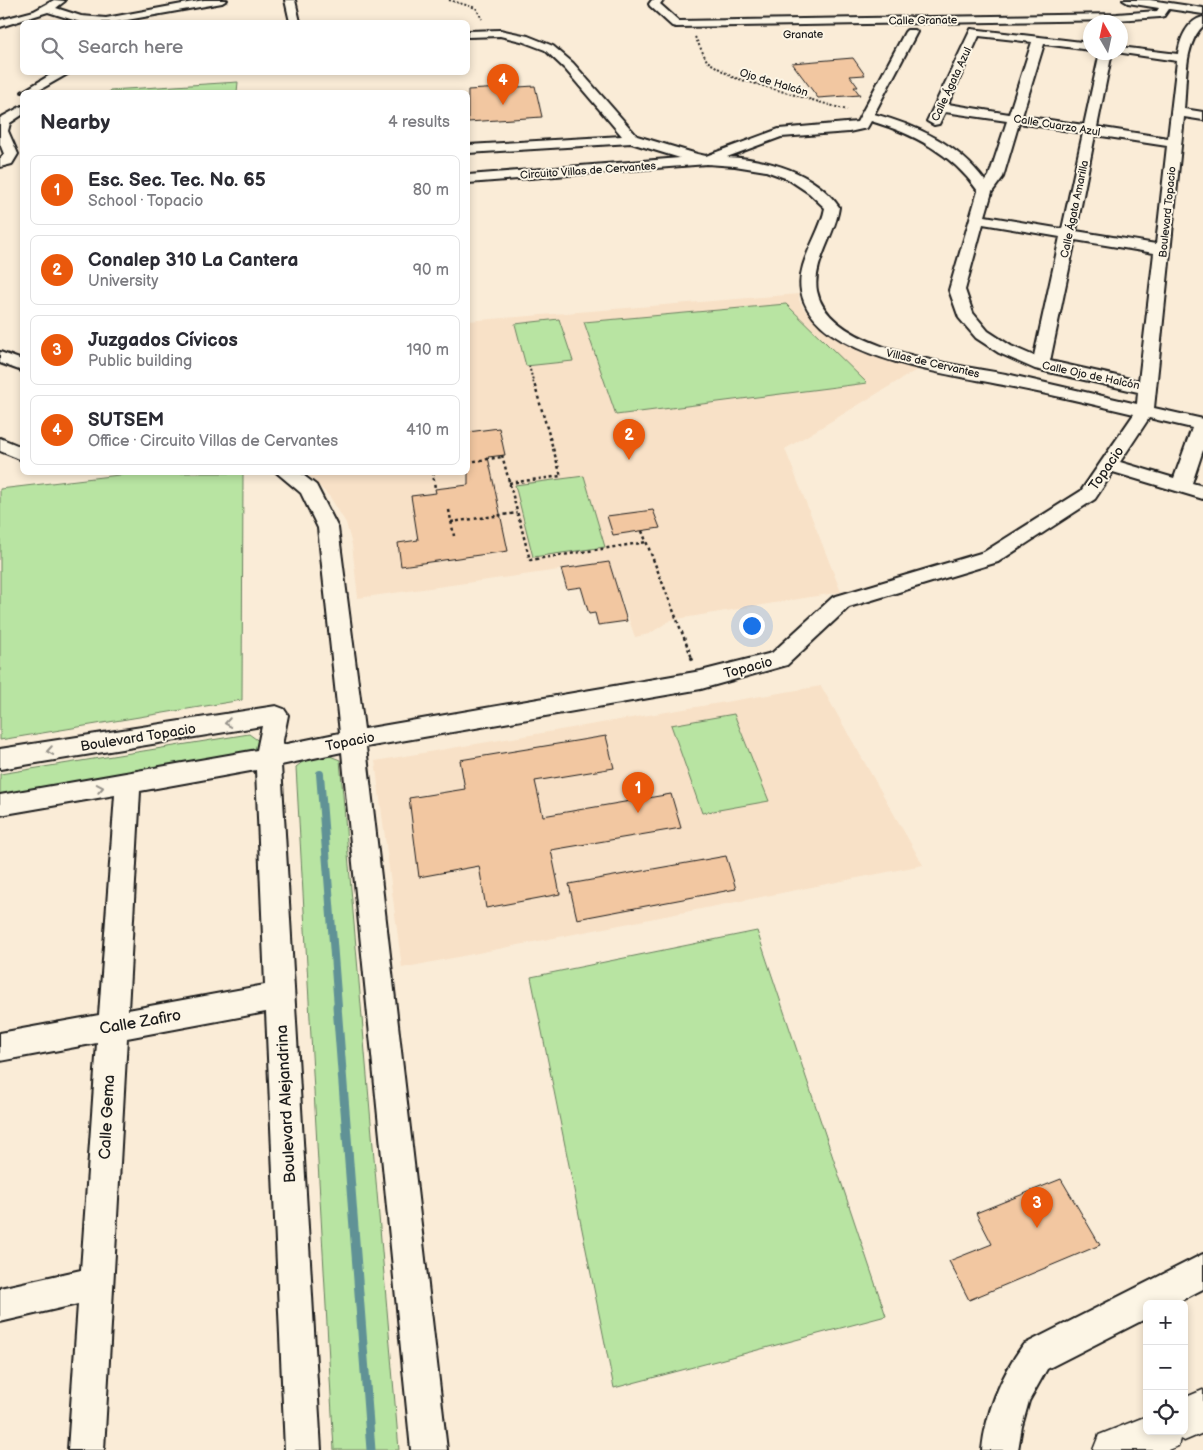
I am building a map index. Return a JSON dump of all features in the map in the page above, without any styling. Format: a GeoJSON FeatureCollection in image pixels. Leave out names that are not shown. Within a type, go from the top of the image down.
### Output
{"type":"FeatureCollection","features":[{"type":"Feature","properties":{"kind":"main road"},"geometry":{"type":"LineString","coordinates":[[1188,1418],[1203,1411]]}},
{"type":"Feature","properties":{"kind":"main road"},"geometry":{"type":"LineString","coordinates":[[1114,1450],[1153,1435]]}},
{"type":"Feature","properties":{"kind":"street"},"geometry":{"type":"LineString","coordinates":[[0,24],[46,8],[61,0]]}},
{"type":"Feature","properties":{"kind":"street"},"geometry":{"type":"LineString","coordinates":[[112,20],[222,0]]}},
{"type":"Feature","properties":{"kind":"street"},"geometry":{"type":"LineString","coordinates":[[290,0],[294,20]]}},
{"type":"Feature","properties":{"kind":"street","name":"Calle Granate"},"geometry":{"type":"LineString","coordinates":[[658,0],[654,4],[676,24],[910,26],[1138,17],[1160,14],[1165,7]]}},
{"type":"Feature","properties":{"kind":"street"},"geometry":{"type":"LineString","coordinates":[[1128,0],[1202,17]]}},
{"type":"Feature","properties":{"kind":"street"},"geometry":{"type":"LineString","coordinates":[[708,160],[780,133],[812,129],[849,128],[862,125],[910,26],[904,7]]}},
{"type":"Feature","properties":{"kind":"street"},"geometry":{"type":"LineString","coordinates":[[46,8],[80,19],[93,20]]}},
{"type":"Feature","properties":{"kind":"street"},"geometry":{"type":"LineString","coordinates":[[1183,22],[1202,17]]}},
{"type":"Feature","properties":{"kind":"street","name":"Boulevard Topacio"},"geometry":{"type":"LineString","coordinates":[[1145,411],[1185,44],[1191,31],[1202,17]]}},
{"type":"Feature","properties":{"kind":"street"},"geometry":{"type":"LineString","coordinates":[[1128,25],[1165,23]]}},
{"type":"Feature","properties":{"kind":"street","name":"Calle Granate"},"geometry":{"type":"LineString","coordinates":[[910,26],[941,32]]}},
{"type":"Feature","properties":{"kind":"street","name":"Granate"},"geometry":{"type":"LineString","coordinates":[[794,34],[910,26]]}},
{"type":"Feature","properties":{"kind":"street"},"geometry":{"type":"LineString","coordinates":[[975,32],[1083,26]]}},
{"type":"Feature","properties":{"kind":"street","name":"Calle Granate"},"geometry":{"type":"LineString","coordinates":[[960,32],[975,32]]}},
{"type":"Feature","properties":{"kind":"street"},"geometry":{"type":"LineString","coordinates":[[975,32],[1083,45]]}},
{"type":"Feature","properties":{"kind":"street","name":"Calle Ágata Azul"},"geometry":{"type":"LineString","coordinates":[[927,136],[975,32]]}},
{"type":"Feature","properties":{"kind":"street"},"geometry":{"type":"LineString","coordinates":[[470,34],[500,33],[524,38],[549,48],[569,66],[632,139]]}},
{"type":"Feature","properties":{"kind":"street"},"geometry":{"type":"LineString","coordinates":[[867,116],[927,136],[958,158],[984,191],[996,177],[1039,40]]}},
{"type":"Feature","properties":{"kind":"street"},"geometry":{"type":"LineString","coordinates":[[1128,51],[1183,58]]}},
{"type":"Feature","properties":{"kind":"street","name":"Calle Ágata Amarilla"},"geometry":{"type":"LineString","coordinates":[[1041,365],[1104,60]]}},
{"type":"Feature","properties":{"kind":"street"},"geometry":{"type":"LineString","coordinates":[[32,90],[59,75]]}},
{"type":"Feature","properties":{"kind":"street"},"geometry":{"type":"LineString","coordinates":[[0,163],[7,161],[11,154],[1,131],[4,121],[20,101]]}},
{"type":"Feature","properties":{"kind":"street","name":"Calle Cuarzo Azul"},"geometry":{"type":"LineString","coordinates":[[940,107],[1174,143]]}},
{"type":"Feature","properties":{"kind":"street"},"geometry":{"type":"LineString","coordinates":[[1177,112],[1203,116]]}},
{"type":"Feature","properties":{"kind":"street"},"geometry":{"type":"LineString","coordinates":[[470,149],[632,139]]}},
{"type":"Feature","properties":{"kind":"street","name":"Villas de Cervantes"},"geometry":{"type":"LineString","coordinates":[[632,139],[656,148],[708,160],[746,163],[795,176],[821,194],[832,207],[832,219],[810,269],[808,281],[812,301],[818,310],[849,336],[863,344],[899,357],[1202,425]]}},
{"type":"Feature","properties":{"kind":"street","name":"Circuito Villas de Cervantes"},"geometry":{"type":"LineString","coordinates":[[470,179],[708,160]]}},
{"type":"Feature","properties":{"kind":"street","name":"Calle Ojo de Halcón"},"geometry":{"type":"LineString","coordinates":[[984,191],[978,219],[957,290],[958,301],[968,320],[984,335],[1017,355],[1041,365],[1147,388]]}},
{"type":"Feature","properties":{"kind":"street"},"geometry":{"type":"LineString","coordinates":[[978,219],[1162,250]]}},
{"type":"Feature","properties":{"kind":"street","name":"Topacio"},"geometry":{"type":"LineString","coordinates":[[268,757],[353,740],[701,680],[779,659],[841,602],[991,557],[1088,495],[1145,411]]}},
{"type":"Feature","properties":{"kind":"street"},"geometry":{"type":"LineString","coordinates":[[1183,482],[1202,425]]}},
{"type":"Feature","properties":{"kind":"street"},"geometry":{"type":"LineString","coordinates":[[0,444],[20,453]]}},
{"type":"Feature","properties":{"kind":"street"},"geometry":{"type":"LineString","coordinates":[[1112,460],[1183,482],[1203,493]]}},
{"type":"Feature","properties":{"kind":"street"},"geometry":{"type":"LineString","coordinates":[[289,475],[309,489],[328,528],[353,740],[429,1450]]}},
{"type":"Feature","properties":{"kind":"street"},"geometry":{"type":"LineString","coordinates":[[1183,482],[1203,482]]}},
{"type":"Feature","properties":{"kind":"street","name":"Boulevard Topacio"},"geometry":{"type":"LineString","coordinates":[[0,759],[276,715]]}},
{"type":"Feature","properties":{"kind":"street","name":"Boulevard Alejandrina"},"geometry":{"type":"LineString","coordinates":[[276,715],[268,757],[303,1450]]}},
{"type":"Feature","properties":{"kind":"street"},"geometry":{"type":"LineString","coordinates":[[0,805],[128,784],[268,757]]}},
{"type":"Feature","properties":{"kind":"street","name":"Calle Gema"},"geometry":{"type":"LineString","coordinates":[[86,1450],[111,1026],[128,784]]}},
{"type":"Feature","properties":{"kind":"street","name":"Calle Zafiro"},"geometry":{"type":"LineString","coordinates":[[0,1047],[280,996]]}},
{"type":"Feature","properties":{"kind":"street"},"geometry":{"type":"LineString","coordinates":[[1000,1450],[1002,1433],[1021,1375],[1035,1357],[1203,1271]]}},
{"type":"Feature","properties":{"kind":"street"},"geometry":{"type":"LineString","coordinates":[[0,1306],[97,1283]]}},
{"type":"Feature","properties":{"kind":"path"},"geometry":{"type":"LineString","coordinates":[[449,0],[476,8],[490,33]]}},
{"type":"Feature","properties":{"kind":"path","name":"Ojo de Halcón"},"geometry":{"type":"LineString","coordinates":[[695,37],[707,61],[732,77],[867,116]]}},
{"type":"Feature","properties":{"kind":"path"},"geometry":{"type":"LineString","coordinates":[[509,483],[561,476],[529,366]]}},
{"type":"Feature","properties":{"kind":"path"},"geometry":{"type":"LineString","coordinates":[[470,462],[502,456],[530,560],[646,542]]}},
{"type":"Feature","properties":{"kind":"path"},"geometry":{"type":"LineString","coordinates":[[434,475],[436,489]]}},
{"type":"Feature","properties":{"kind":"path"},"geometry":{"type":"LineString","coordinates":[[449,510],[454,536]]}},
{"type":"Feature","properties":{"kind":"path"},"geometry":{"type":"LineString","coordinates":[[451,522],[517,513]]}},
{"type":"Feature","properties":{"kind":"path"},"geometry":{"type":"LineString","coordinates":[[642,531],[701,680]]}},
{"type":"Feature","properties":{"kind":"shaded area"},"geometry":{"type":"Polygon","coordinates":[[[799,294],[799,300],[804,309],[830,335],[856,350],[883,360],[918,369],[785,449],[841,592],[671,620],[649,634],[635,637],[609,563],[358,598],[352,545],[346,523],[330,497],[308,475],[470,475],[470,321],[799,294]]]}},
{"type":"Feature","properties":{"kind":"shaded area"},"geometry":{"type":"Polygon","coordinates":[[[821,686],[923,865],[402,968],[375,761],[821,686]]]}},
{"type":"Feature","properties":{"kind":"green space"},"geometry":{"type":"Polygon","coordinates":[[[238,82],[237,90],[110,90],[238,82]]]}},
{"type":"Feature","properties":{"kind":"green space"},"geometry":{"type":"Polygon","coordinates":[[[786,304],[867,383],[616,415],[584,322],[786,304]]]}},
{"type":"Feature","properties":{"kind":"green space"},"geometry":{"type":"Polygon","coordinates":[[[559,319],[573,361],[526,366],[515,324],[559,319]]]}},
{"type":"Feature","properties":{"kind":"green space"},"geometry":{"type":"Polygon","coordinates":[[[119,475],[243,475],[242,700],[0,740],[0,489],[119,475]]]}},
{"type":"Feature","properties":{"kind":"green space"},"geometry":{"type":"Polygon","coordinates":[[[584,476],[605,547],[533,557],[515,485],[584,476]]]}},
{"type":"Feature","properties":{"kind":"green space"},"geometry":{"type":"Polygon","coordinates":[[[734,714],[769,801],[702,813],[671,725],[734,714]]]}},
{"type":"Feature","properties":{"kind":"green space"},"geometry":{"type":"Polygon","coordinates":[[[249,734],[260,742],[258,748],[249,754],[0,796],[0,774],[249,734]]]}},
{"type":"Feature","properties":{"kind":"green space"},"geometry":{"type":"Polygon","coordinates":[[[318,755],[330,756],[340,760],[399,1450],[334,1450],[296,767],[305,760],[318,755]]]}},
{"type":"Feature","properties":{"kind":"green space"},"geometry":{"type":"Polygon","coordinates":[[[757,931],[886,1316],[614,1388],[531,977],[757,931]]]}},
{"type":"Feature","properties":{"kind":"building"},"geometry":{"type":"Polygon","coordinates":[[[853,58],[865,75],[850,76],[858,87],[854,87],[860,95],[818,98],[792,63],[853,58]]]}},
{"type":"Feature","properties":{"kind":"building"},"geometry":{"type":"Polygon","coordinates":[[[535,86],[542,117],[470,122],[470,90],[468,90],[535,86]]]}},
{"type":"Feature","properties":{"kind":"building"},"geometry":{"type":"Polygon","coordinates":[[[499,428],[505,455],[488,457],[508,551],[401,566],[398,543],[418,540],[411,496],[436,493],[435,489],[468,485],[468,475],[470,475],[470,432],[499,428]]]}},
{"type":"Feature","properties":{"kind":"building"},"geometry":{"type":"Polygon","coordinates":[[[653,510],[660,528],[613,535],[607,516],[653,510]]]}},
{"type":"Feature","properties":{"kind":"building"},"geometry":{"type":"Polygon","coordinates":[[[609,562],[627,621],[598,625],[595,613],[589,614],[581,587],[567,589],[561,569],[609,562]]]}},
{"type":"Feature","properties":{"kind":"building"},"geometry":{"type":"Polygon","coordinates":[[[606,736],[614,768],[535,781],[543,816],[671,794],[681,828],[551,850],[560,894],[486,908],[479,866],[419,877],[409,798],[465,789],[460,760],[606,736]]]}},
{"type":"Feature","properties":{"kind":"building"},"geometry":{"type":"Polygon","coordinates":[[[726,856],[736,889],[577,919],[569,884],[726,856]]]}},
{"type":"Feature","properties":{"kind":"building"},"geometry":{"type":"Polygon","coordinates":[[[1061,1179],[1100,1245],[969,1300],[949,1261],[992,1244],[976,1213],[1061,1179]]]}},
{"type":"Feature","properties":{"kind":"waterway"},"geometry":{"type":"LineString","coordinates":[[320,774],[338,1007]]}},
{"type":"Feature","properties":{"kind":"waterway"},"geometry":{"type":"LineString","coordinates":[[337,1006],[371,1450]]}},
{"type":"Feature","properties":{"kind":"place","name":"SUTSEM"},"geometry":{"type":"Point","coordinates":[503,105]}},
{"type":"Feature","properties":{"kind":"place","name":"Conalep 310 La Cantera"},"geometry":{"type":"Point","coordinates":[629,460]}},
{"type":"Feature","properties":{"kind":"place","name":"Esc. Sec. Tec. No. 65"},"geometry":{"type":"Point","coordinates":[638,813]}},
{"type":"Feature","properties":{"kind":"place","name":"Juzgados Cívicos"},"geometry":{"type":"Point","coordinates":[1037,1228]}}]}
